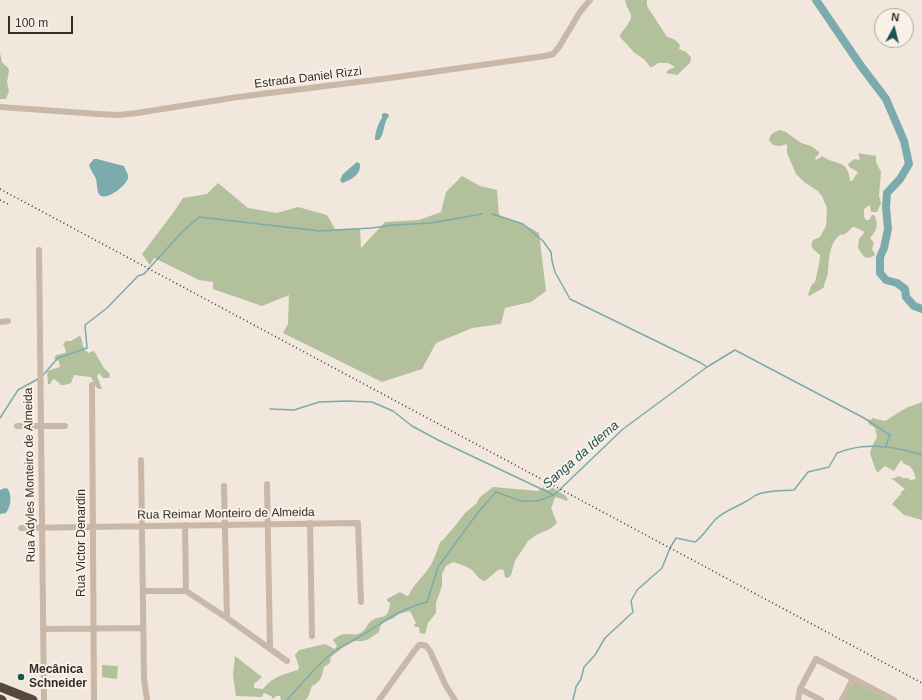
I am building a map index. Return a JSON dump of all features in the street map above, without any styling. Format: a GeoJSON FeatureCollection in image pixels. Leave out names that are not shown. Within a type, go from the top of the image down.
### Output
{"type":"FeatureCollection","features":[{"type":"Feature","properties":{"kind":"highway"},"geometry":{"type":"LineString","coordinates":[[0,687],[33,700]]}},
{"type":"Feature","properties":{"kind":"street","name":"Estrada Daniel Rizzi"},"geometry":{"type":"LineString","coordinates":[[0,107],[118,115],[545,56],[552,54],[558,47],[580,12],[590,0]]}},
{"type":"Feature","properties":{"kind":"street","name":"Rua Adyles Monteiro de Almeida"},"geometry":{"type":"LineString","coordinates":[[39,250],[44,700]]}},
{"type":"Feature","properties":{"kind":"street"},"geometry":{"type":"LineString","coordinates":[[0,322],[8,321]]}},
{"type":"Feature","properties":{"kind":"street","name":"Rua Victor Denardin"},"geometry":{"type":"LineString","coordinates":[[92,385],[94,700]]}},
{"type":"Feature","properties":{"kind":"street"},"geometry":{"type":"LineString","coordinates":[[16,426],[65,426]]}},
{"type":"Feature","properties":{"kind":"street"},"geometry":{"type":"LineString","coordinates":[[141,460],[144,679],[147,700]]}},
{"type":"Feature","properties":{"kind":"street"},"geometry":{"type":"LineString","coordinates":[[267,484],[270,649]]}},
{"type":"Feature","properties":{"kind":"street"},"geometry":{"type":"LineString","coordinates":[[224,486],[227,618]]}},
{"type":"Feature","properties":{"kind":"street","name":"Rua Reimar Monteiro de Almeida"},"geometry":{"type":"LineString","coordinates":[[21,528],[358,522],[361,602]]}},
{"type":"Feature","properties":{"kind":"street"},"geometry":{"type":"LineString","coordinates":[[310,523],[312,636]]}},
{"type":"Feature","properties":{"kind":"street"},"geometry":{"type":"LineString","coordinates":[[185,525],[186,591]]}},
{"type":"Feature","properties":{"kind":"street"},"geometry":{"type":"LineString","coordinates":[[143,591],[186,591],[287,660]]}},
{"type":"Feature","properties":{"kind":"street"},"geometry":{"type":"LineString","coordinates":[[43,629],[143,628]]}},
{"type":"Feature","properties":{"kind":"street"},"geometry":{"type":"LineString","coordinates":[[379,700],[419,645],[422,645],[430,651],[446,686],[455,700]]}},
{"type":"Feature","properties":{"kind":"street"},"geometry":{"type":"LineString","coordinates":[[798,700],[800,689],[816,660],[894,700]]}},
{"type":"Feature","properties":{"kind":"street"},"geometry":{"type":"LineString","coordinates":[[842,700],[853,679]]}},
{"type":"Feature","properties":{"kind":"street"},"geometry":{"type":"LineString","coordinates":[[800,689],[821,700]]}},
{"type":"Feature","properties":{"kind":"green space"},"geometry":{"type":"Polygon","coordinates":[[[625,0],[647,0],[647,6],[667,37],[676,41],[680,45],[679,49],[686,52],[691,57],[690,63],[677,75],[666,73],[668,70],[675,67],[668,63],[658,63],[650,67],[645,60],[633,52],[620,37],[631,17],[625,0]]]}},
{"type":"Feature","properties":{"kind":"green space"},"geometry":{"type":"Polygon","coordinates":[[[0,53],[2,62],[9,71],[7,82],[9,91],[6,99],[0,99],[0,53]]]}},
{"type":"Feature","properties":{"kind":"green space"},"geometry":{"type":"Polygon","coordinates":[[[780,130],[786,132],[801,143],[811,146],[819,152],[815,158],[816,160],[822,156],[844,166],[849,174],[850,181],[852,181],[858,172],[849,167],[848,164],[854,159],[860,160],[858,153],[876,156],[876,162],[881,172],[879,196],[881,203],[877,212],[871,212],[870,205],[864,209],[864,217],[866,220],[869,220],[872,215],[874,215],[877,224],[876,230],[870,238],[874,243],[872,249],[875,254],[874,256],[868,258],[864,257],[858,248],[859,239],[864,233],[863,231],[852,227],[845,234],[840,235],[833,243],[830,252],[828,274],[824,287],[810,296],[808,295],[811,286],[815,282],[820,257],[820,255],[813,248],[812,242],[820,237],[826,226],[827,208],[818,191],[804,182],[796,174],[787,153],[787,144],[780,146],[773,145],[769,140],[773,133],[780,130]]]}},
{"type":"Feature","properties":{"kind":"green space"},"geometry":{"type":"Polygon","coordinates":[[[462,176],[480,186],[497,190],[499,215],[521,223],[539,233],[546,291],[531,302],[505,308],[501,324],[472,328],[436,343],[422,369],[382,382],[283,333],[288,324],[289,295],[262,306],[213,289],[213,282],[199,280],[154,258],[150,265],[142,254],[183,198],[207,194],[218,183],[248,208],[277,213],[298,207],[327,215],[335,229],[360,228],[361,248],[385,222],[419,220],[441,212],[446,192],[462,176]]]}},
{"type":"Feature","properties":{"kind":"green space"},"geometry":{"type":"Polygon","coordinates":[[[79,336],[81,337],[86,351],[88,353],[94,351],[104,368],[110,374],[109,378],[103,378],[99,373],[97,376],[102,389],[96,387],[91,377],[74,375],[71,383],[62,385],[53,379],[50,384],[48,384],[47,371],[60,367],[59,361],[54,359],[56,355],[65,353],[66,351],[63,344],[66,341],[71,341],[79,336]]]}},
{"type":"Feature","properties":{"kind":"green space"},"geometry":{"type":"Polygon","coordinates":[[[922,402],[922,520],[904,515],[892,504],[905,489],[891,478],[898,476],[908,478],[910,480],[916,479],[911,467],[904,464],[901,460],[894,471],[885,466],[877,473],[870,454],[877,437],[875,428],[869,424],[868,421],[870,419],[872,420],[872,418],[885,421],[906,408],[922,402]]]}},
{"type":"Feature","properties":{"kind":"green space"},"geometry":{"type":"Polygon","coordinates":[[[545,483],[566,496],[568,500],[567,501],[556,497],[554,499],[551,508],[557,523],[550,529],[536,535],[528,541],[515,561],[511,575],[508,578],[505,577],[502,569],[498,570],[485,581],[479,578],[472,570],[453,562],[446,566],[442,574],[442,586],[436,603],[436,613],[428,623],[425,634],[420,633],[419,627],[415,627],[414,625],[416,623],[410,611],[398,614],[384,622],[380,627],[379,632],[369,639],[355,641],[342,648],[331,657],[330,663],[324,667],[321,678],[312,686],[308,697],[305,700],[281,700],[280,696],[276,696],[273,699],[271,696],[264,693],[262,697],[236,696],[233,675],[235,656],[262,677],[254,684],[254,688],[263,689],[274,679],[298,670],[299,667],[295,655],[299,650],[325,644],[335,649],[337,646],[333,640],[338,636],[345,634],[358,634],[363,631],[374,619],[383,617],[389,609],[390,603],[387,599],[400,592],[407,596],[409,595],[430,566],[440,542],[465,513],[476,504],[480,497],[493,487],[538,491],[543,488],[545,483]]]}},
{"type":"Feature","properties":{"kind":"green space"},"geometry":{"type":"Polygon","coordinates":[[[102,665],[118,666],[117,679],[102,677],[102,665]]]}},
{"type":"Feature","properties":{"kind":"green space"},"geometry":{"type":"Polygon","coordinates":[[[854,682],[888,700],[845,700],[854,682]]]}},
{"type":"Feature","properties":{"kind":"water"},"geometry":{"type":"Polygon","coordinates":[[[385,113],[389,116],[379,140],[375,140],[376,131],[382,118],[382,114],[385,113]]]}},
{"type":"Feature","properties":{"kind":"water"},"geometry":{"type":"Polygon","coordinates":[[[94,159],[124,166],[128,175],[127,181],[120,189],[111,195],[102,196],[98,193],[96,179],[89,165],[94,159]]]}},
{"type":"Feature","properties":{"kind":"water"},"geometry":{"type":"Polygon","coordinates":[[[357,162],[360,164],[360,168],[357,174],[352,179],[342,183],[340,180],[343,174],[357,162]]]}},
{"type":"Feature","properties":{"kind":"water"},"geometry":{"type":"Polygon","coordinates":[[[5,488],[8,489],[9,492],[10,504],[6,513],[0,514],[0,490],[5,488]]]}},
{"type":"Feature","properties":{"kind":"waterway"},"geometry":{"type":"LineString","coordinates":[[816,0],[861,66],[886,99],[904,141],[909,164],[900,179],[887,193],[886,207],[888,229],[884,248],[880,257],[880,273],[886,280],[897,283],[905,289],[906,297],[914,306],[922,309]]}},
{"type":"Feature","properties":{"kind":"waterway"},"geometry":{"type":"LineString","coordinates":[[43,375],[58,358],[87,348],[85,325],[107,308],[138,276],[144,274],[182,232],[199,217],[320,231],[431,223],[482,214]]}},
{"type":"Feature","properties":{"kind":"waterway"},"geometry":{"type":"LineString","coordinates":[[492,214],[523,224],[543,241],[551,252],[555,272],[570,299],[707,367]]}},
{"type":"Feature","properties":{"kind":"waterway","name":"Sanga da Idema"},"geometry":{"type":"LineString","coordinates":[[287,700],[314,670],[335,651],[400,612],[427,602],[438,567],[479,511],[496,492],[521,501],[537,501],[554,495],[623,429],[707,367],[735,350],[864,418],[890,435],[886,446]]}},
{"type":"Feature","properties":{"kind":"waterway"},"geometry":{"type":"LineString","coordinates":[[0,418],[18,390],[38,379]]}},
{"type":"Feature","properties":{"kind":"waterway"},"geometry":{"type":"LineString","coordinates":[[270,409],[294,410],[319,402],[372,402],[393,411],[412,426],[438,440],[554,495]]}},
{"type":"Feature","properties":{"kind":"waterway"},"geometry":{"type":"LineString","coordinates":[[573,700],[576,687],[581,679],[584,667],[595,655],[605,638],[633,612],[631,601],[637,590],[662,568],[670,548],[676,538],[695,542],[718,517],[756,495],[770,491],[794,490],[808,472],[829,467],[837,453],[854,448],[879,446],[904,450],[922,455]]}},
{"type":"Feature","properties":{"kind":"railway"},"geometry":{"type":"LineString","coordinates":[[0,189],[922,683]]}},
{"type":"Feature","properties":{"kind":"railway"},"geometry":{"type":"LineString","coordinates":[[0,200],[10,205]]}},
{"type":"Feature","properties":{"kind":"place","name":"Mecânica Schneider"},"geometry":{"type":"Point","coordinates":[21,677]}}]}
